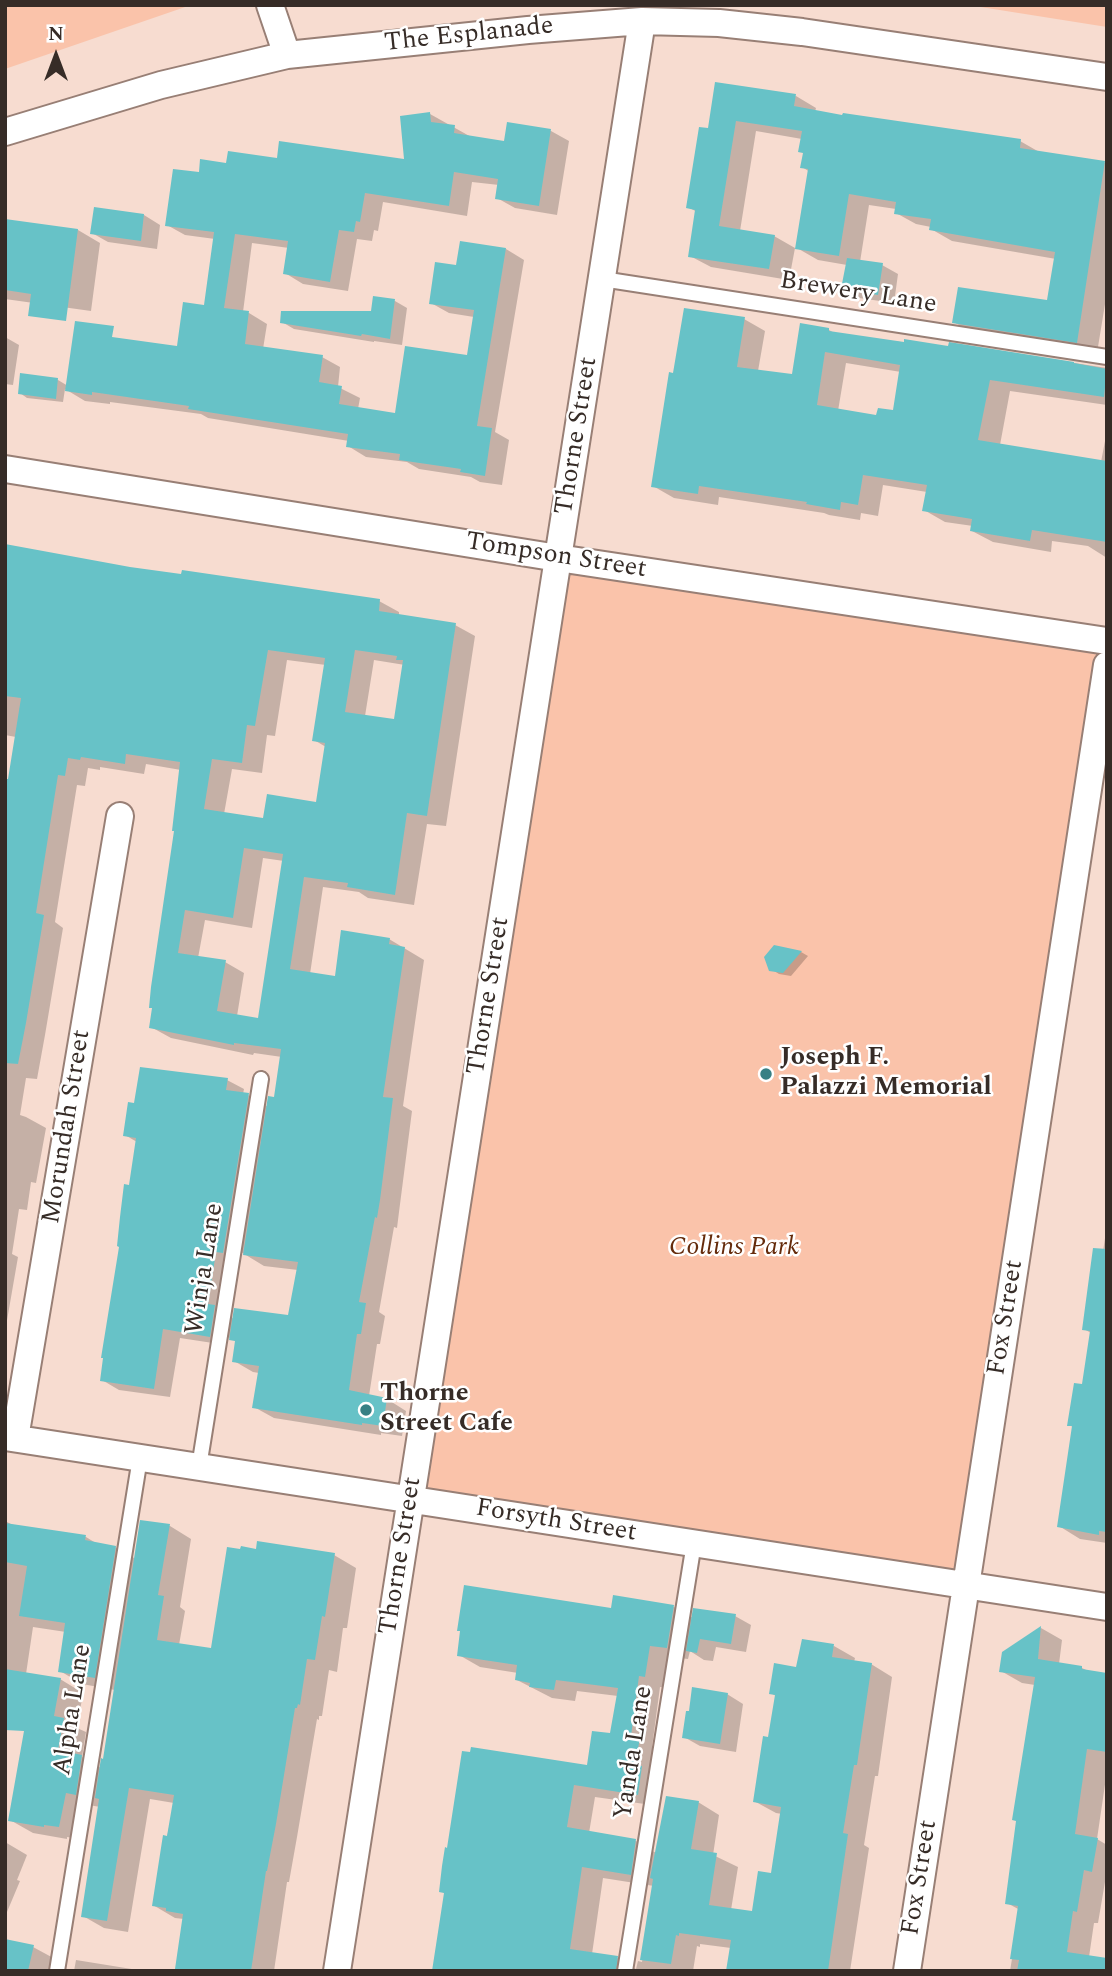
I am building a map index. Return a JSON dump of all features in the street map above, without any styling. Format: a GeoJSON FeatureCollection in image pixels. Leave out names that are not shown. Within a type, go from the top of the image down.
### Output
{"type":"FeatureCollection","features":[{"type":"Feature","properties":{"kind":"street"},"geometry":{"type":"LineString","coordinates":[[270,5],[287,55]]}},
{"type":"Feature","properties":{"kind":"street","name":"The Esplanade"},"geometry":{"type":"LineString","coordinates":[[5,132],[160,85],[287,55],[514,31],[642,21],[719,23],[802,32],[1107,77]]}},
{"type":"Feature","properties":{"kind":"street","name":"Thorne Street"},"geometry":{"type":"LineString","coordinates":[[337,1971],[642,21]]}},
{"type":"Feature","properties":{"kind":"street","name":"Tompson Street"},"geometry":{"type":"LineString","coordinates":[[5,469],[558,558],[1107,641]]}},
{"type":"Feature","properties":{"kind":"street","name":"Fox Street"},"geometry":{"type":"LineString","coordinates":[[906,1971],[1107,665]]}},
{"type":"Feature","properties":{"kind":"street","name":"Morundah Street"},"geometry":{"type":"LineString","coordinates":[[10,1438],[120,816]]}},
{"type":"Feature","properties":{"kind":"street","name":"Forsyth Street"},"geometry":{"type":"LineString","coordinates":[[10,1438],[1107,1607]]}},
{"type":"Feature","properties":{"kind":"lane","name":"Brewery Lane"},"geometry":{"type":"LineString","coordinates":[[602,278],[1107,357]]}},
{"type":"Feature","properties":{"kind":"lane","name":"Winja Lane"},"geometry":{"type":"LineString","coordinates":[[198,1467],[261,1079]]}},
{"type":"Feature","properties":{"kind":"lane","name":"Alpha Lane"},"geometry":{"type":"LineString","coordinates":[[57,1971],[140,1458]]}},
{"type":"Feature","properties":{"kind":"lane","name":"Yanda Lane"},"geometry":{"type":"LineString","coordinates":[[625,1971],[694,1543]]}},
{"type":"Feature","properties":{"kind":"green space"},"geometry":{"type":"Polygon","coordinates":[[[5,5],[191,5],[5,69],[5,5]]]}},
{"type":"Feature","properties":{"kind":"green space"},"geometry":{"type":"Polygon","coordinates":[[[968,5],[1107,5],[1107,27],[968,5]]]}},
{"type":"Feature","properties":{"kind":"green space","name":"Collins Park"},"geometry":{"type":"Polygon","coordinates":[[[558,558],[1107,641],[966,1585],[411,1500],[558,558]]]}},
{"type":"Feature","properties":{"kind":"building"},"geometry":{"type":"Polygon","coordinates":[[[715,82],[796,94],[794,106],[1021,139],[1020,148],[1105,161],[1077,343],[952,323],[958,287],[1047,300],[1055,252],[929,230],[931,219],[894,214],[896,202],[849,194],[839,256],[795,249],[808,169],[800,168],[803,153],[798,152],[802,131],[736,121],[719,226],[775,235],[769,269],[688,257],[695,210],[686,208],[699,127],[708,128],[715,82]]]}},
{"type":"Feature","properties":{"kind":"building"},"geometry":{"type":"Polygon","coordinates":[[[430,112],[431,122],[455,125],[454,133],[504,141],[507,122],[551,129],[539,206],[495,199],[498,179],[454,172],[449,206],[365,193],[360,222],[356,221],[354,232],[339,230],[330,282],[283,274],[288,241],[235,234],[224,308],[249,311],[245,344],[323,355],[319,382],[342,386],[339,404],[395,413],[405,346],[467,355],[474,310],[429,304],[435,262],[456,265],[460,241],[506,248],[477,426],[492,428],[485,476],[460,472],[461,469],[399,460],[400,454],[346,447],[348,434],[188,409],[189,406],[92,392],[92,395],[65,391],[75,321],[114,326],[112,337],[177,346],[183,302],[204,305],[214,232],[165,226],[173,169],[199,172],[200,159],[226,163],[228,151],[277,158],[279,141],[404,159],[400,116],[430,112]]]}},
{"type":"Feature","properties":{"kind":"building"},"geometry":{"type":"Polygon","coordinates":[[[94,207],[144,214],[141,241],[90,234],[94,207]]]}},
{"type":"Feature","properties":{"kind":"building"},"geometry":{"type":"Polygon","coordinates":[[[5,219],[78,229],[66,321],[28,316],[31,294],[5,290],[5,219]]]}},
{"type":"Feature","properties":{"kind":"building"},"geometry":{"type":"Polygon","coordinates":[[[847,258],[883,263],[878,295],[841,289],[847,258]]]}},
{"type":"Feature","properties":{"kind":"building"},"geometry":{"type":"Polygon","coordinates":[[[373,296],[395,299],[390,339],[280,323],[281,311],[371,311],[373,296]]]}},
{"type":"Feature","properties":{"kind":"building"},"geometry":{"type":"Polygon","coordinates":[[[684,308],[745,317],[737,367],[792,374],[800,323],[829,328],[829,331],[904,342],[904,339],[948,346],[949,342],[1107,369],[1104,397],[990,380],[978,440],[1107,461],[1107,542],[1032,530],[1030,541],[970,531],[972,519],[922,511],[927,485],[863,475],[858,505],[841,502],[840,510],[806,504],[807,502],[699,486],[698,494],[651,487],[669,372],[673,373],[684,308]],[[825,352],[817,405],[876,415],[878,408],[893,410],[900,365],[825,352]]]}},
{"type":"Feature","properties":{"kind":"building"},"geometry":{"type":"Polygon","coordinates":[[[20,373],[58,378],[56,399],[18,394],[20,373]]]}},
{"type":"Feature","properties":{"kind":"building"},"geometry":{"type":"Polygon","coordinates":[[[5,544],[130,567],[181,574],[182,570],[380,599],[379,611],[456,623],[427,816],[407,813],[395,895],[347,887],[348,883],[304,877],[290,969],[335,976],[341,930],[390,938],[389,944],[405,947],[383,1097],[393,1098],[377,1218],[375,1217],[359,1302],[366,1303],[361,1334],[357,1334],[349,1390],[387,1398],[383,1426],[252,1408],[259,1366],[232,1362],[235,1341],[229,1340],[234,1308],[288,1315],[298,1262],[243,1255],[268,1096],[274,1097],[281,1049],[234,1045],[149,1028],[151,987],[174,831],[180,762],[126,754],[125,764],[81,757],[80,760],[68,758],[65,776],[58,775],[36,913],[44,915],[26,1023],[18,1064],[5,1063],[5,779],[8,779],[21,698],[5,696],[5,544]],[[268,650],[255,726],[247,725],[242,763],[212,759],[204,809],[263,818],[267,794],[316,802],[325,743],[312,741],[325,658],[268,650]],[[355,650],[345,712],[394,719],[403,660],[396,660],[397,656],[355,650]],[[244,848],[233,918],[185,910],[178,953],[226,960],[217,1011],[258,1018],[283,854],[244,848]]]}},
{"type":"Feature","properties":{"kind":"building"},"geometry":{"type":"Polygon","coordinates":[[[774,945],[802,951],[783,973],[769,971],[764,957],[774,945]]]}},
{"type":"Feature","properties":{"kind":"building"},"geometry":{"type":"Polygon","coordinates":[[[140,1067],[228,1078],[226,1090],[249,1093],[223,1253],[216,1252],[208,1304],[215,1305],[210,1337],[163,1329],[154,1389],[100,1381],[101,1358],[119,1247],[124,1184],[129,1185],[136,1138],[123,1136],[128,1102],[134,1103],[140,1067]]]}},
{"type":"Feature","properties":{"kind":"building"},"geometry":{"type":"Polygon","coordinates":[[[1093,1248],[1107,1249],[1107,1532],[1099,1531],[1099,1535],[1057,1527],[1072,1426],[1067,1426],[1074,1383],[1082,1384],[1090,1331],[1082,1330],[1093,1248]]]}},
{"type":"Feature","properties":{"kind":"building"},"geometry":{"type":"Polygon","coordinates":[[[140,1520],[170,1524],[158,1595],[164,1596],[157,1640],[211,1648],[227,1547],[256,1549],[257,1541],[335,1553],[315,1660],[307,1659],[300,1705],[295,1708],[251,1971],[175,1969],[183,1914],[152,1906],[163,1835],[167,1836],[174,1795],[129,1788],[107,1921],[81,1917],[99,1799],[95,1798],[140,1520]]]}},
{"type":"Feature","properties":{"kind":"building"},"geometry":{"type":"Polygon","coordinates":[[[5,1523],[86,1535],[85,1540],[116,1546],[95,1678],[58,1672],[65,1623],[19,1616],[27,1566],[5,1562],[5,1523]]]}},
{"type":"Feature","properties":{"kind":"building"},"geometry":{"type":"Polygon","coordinates":[[[464,1585],[611,1608],[613,1595],[674,1605],[667,1648],[650,1646],[645,1677],[639,1676],[631,1736],[640,1738],[635,1765],[642,1766],[638,1795],[574,1785],[567,1827],[636,1839],[631,1875],[582,1867],[570,1949],[618,1956],[616,1971],[432,1971],[444,1893],[439,1892],[442,1866],[462,1751],[470,1752],[471,1747],[587,1765],[592,1731],[610,1733],[618,1688],[556,1680],[554,1690],[529,1687],[530,1683],[515,1680],[517,1665],[457,1656],[460,1631],[457,1631],[464,1585]]]}},
{"type":"Feature","properties":{"kind":"building"},"geometry":{"type":"Polygon","coordinates":[[[693,1608],[736,1614],[731,1644],[700,1639],[697,1653],[686,1651],[693,1608]]]}},
{"type":"Feature","properties":{"kind":"building"},"geometry":{"type":"Polygon","coordinates":[[[1041,1626],[1038,1659],[1107,1673],[1107,1752],[1087,1749],[1075,1834],[1098,1838],[1092,1872],[1084,1870],[1077,1912],[1073,1911],[1067,1952],[1107,1958],[1106,1971],[1017,1971],[1019,1960],[1010,1959],[1018,1906],[1005,1904],[1016,1821],[1012,1820],[1035,1677],[999,1672],[1002,1652],[1041,1626]]]}},
{"type":"Feature","properties":{"kind":"building"},"geometry":{"type":"Polygon","coordinates":[[[802,1639],[834,1644],[832,1657],[872,1663],[857,1765],[854,1765],[843,1833],[848,1834],[828,1971],[726,1971],[731,1940],[679,1933],[679,1936],[676,1935],[671,1964],[640,1960],[653,1879],[650,1878],[666,1796],[699,1801],[691,1849],[717,1853],[709,1905],[752,1911],[758,1871],[771,1873],[781,1807],[753,1802],[763,1736],[768,1737],[775,1695],[769,1694],[774,1663],[796,1667],[802,1639]]]}},
{"type":"Feature","properties":{"kind":"building"},"geometry":{"type":"Polygon","coordinates":[[[5,1669],[61,1678],[54,1716],[64,1718],[58,1750],[82,1755],[76,1795],[66,1793],[59,1827],[8,1821],[24,1731],[5,1730],[5,1669]]]}},
{"type":"Feature","properties":{"kind":"building"},"geometry":{"type":"Polygon","coordinates":[[[692,1687],[728,1693],[720,1744],[682,1738],[692,1687]]]}},
{"type":"Feature","properties":{"kind":"building"},"geometry":{"type":"Polygon","coordinates":[[[5,1939],[34,1945],[28,1971],[5,1971],[5,1939]]]}},
{"type":"Feature","properties":{"kind":"place","name":"Joseph F. Palazzi Memorial"},"geometry":{"type":"Point","coordinates":[766,1074]}},
{"type":"Feature","properties":{"kind":"place","name":"Thorne Street Cafe"},"geometry":{"type":"Point","coordinates":[366,1410]}}]}
